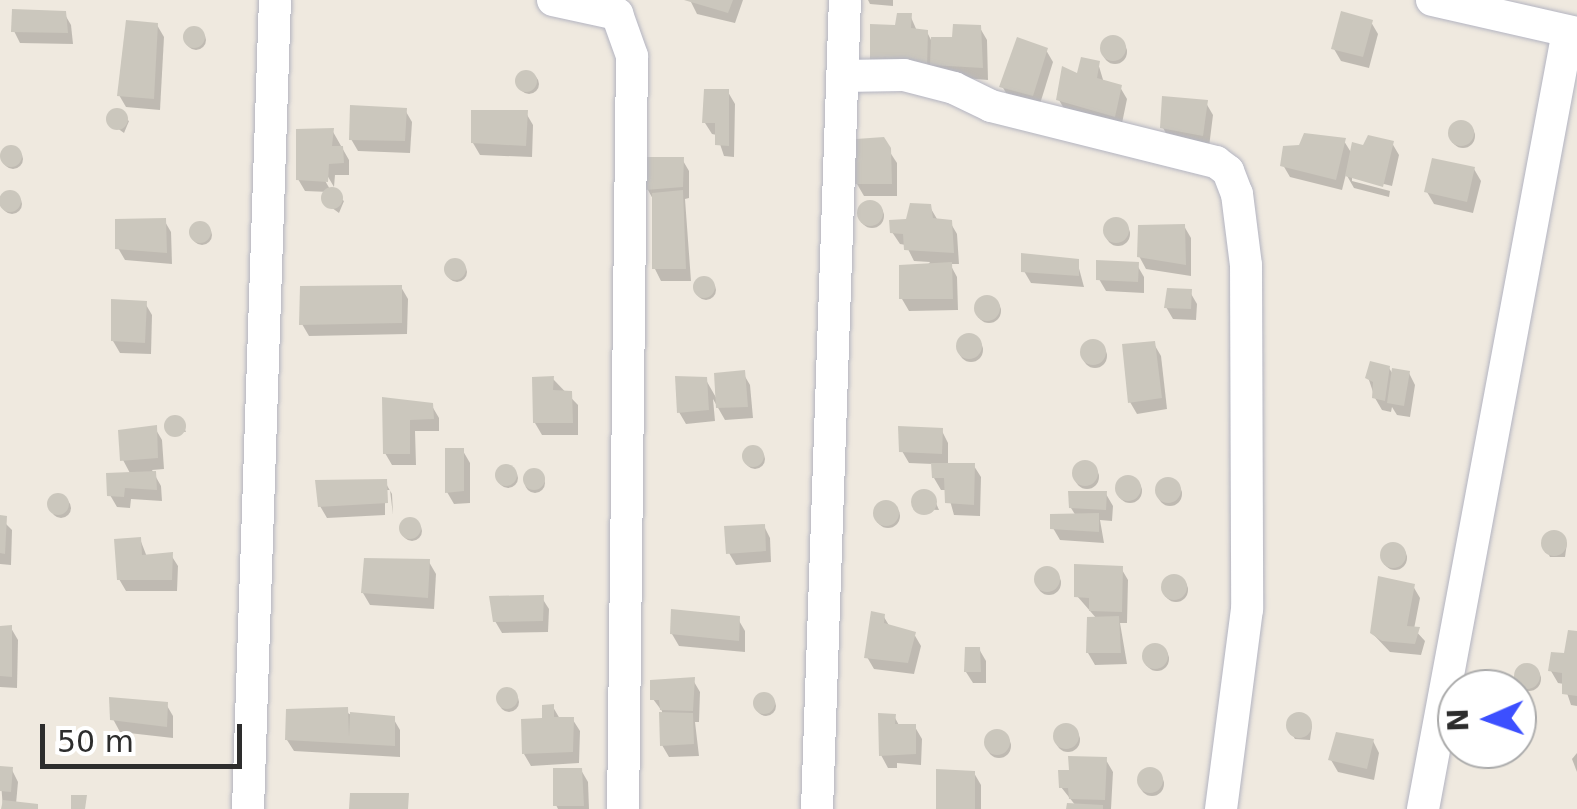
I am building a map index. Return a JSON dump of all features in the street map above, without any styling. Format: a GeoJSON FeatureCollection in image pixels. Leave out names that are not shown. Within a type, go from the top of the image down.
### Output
{"type":"FeatureCollection","features":[{"type":"Feature","properties":{"kind":"street"},"geometry":{"type":"LineString","coordinates":[[248,809],[275,0]]}},
{"type":"Feature","properties":{"kind":"street"},"geometry":{"type":"LineString","coordinates":[[553,0],[617,14],[632,56],[622,809]]}},
{"type":"Feature","properties":{"kind":"street"},"geometry":{"type":"LineString","coordinates":[[817,809],[846,0]]}},
{"type":"Feature","properties":{"kind":"street"},"geometry":{"type":"LineString","coordinates":[[1423,809],[1572,32],[1432,0]]}},
{"type":"Feature","properties":{"kind":"street"},"geometry":{"type":"LineString","coordinates":[[842,76],[904,75],[954,88],[990,106],[1216,162],[1228,171],[1236,194],[1246,265],[1248,609],[1222,809]]}},
{"type":"Feature","properties":{"kind":"building"},"geometry":{"type":"Polygon","coordinates":[[[684,0],[733,0],[728,13],[684,0]]]}},
{"type":"Feature","properties":{"kind":"building"},"geometry":{"type":"Polygon","coordinates":[[[12,9],[66,11],[68,33],[11,32],[12,9]]]}},
{"type":"Feature","properties":{"kind":"building"},"geometry":{"type":"Polygon","coordinates":[[[1341,11],[1373,20],[1363,57],[1331,49],[1341,11]]]}},
{"type":"Feature","properties":{"kind":"building"},"geometry":{"type":"Polygon","coordinates":[[[897,13],[912,13],[911,28],[928,30],[927,70],[870,63],[870,24],[895,25],[897,13]]]}},
{"type":"Feature","properties":{"kind":"building"},"geometry":{"type":"Polygon","coordinates":[[[126,20],[158,23],[154,99],[117,96],[126,20]]]}},
{"type":"Feature","properties":{"kind":"building"},"geometry":{"type":"Polygon","coordinates":[[[953,24],[981,25],[983,68],[930,65],[931,37],[952,37],[953,24]]]}},
{"type":"Feature","properties":{"kind":"building"},"geometry":{"type":"Polygon","coordinates":[[[194,26],[202,29],[202,45],[194,48],[186,45],[183,37],[186,29],[194,26]]]}},
{"type":"Feature","properties":{"kind":"building"},"geometry":{"type":"Polygon","coordinates":[[[1113,35],[1122,39],[1126,48],[1122,57],[1113,61],[1104,57],[1100,48],[1104,39],[1113,35]]]}},
{"type":"Feature","properties":{"kind":"building"},"geometry":{"type":"Polygon","coordinates":[[[1017,37],[1048,48],[1033,96],[999,87],[1017,37]]]}},
{"type":"Feature","properties":{"kind":"building"},"geometry":{"type":"Polygon","coordinates":[[[1081,57],[1100,61],[1097,78],[1122,85],[1115,117],[1056,100],[1062,66],[1077,73],[1081,57]]]}},
{"type":"Feature","properties":{"kind":"building"},"geometry":{"type":"Polygon","coordinates":[[[526,70],[534,73],[534,89],[526,92],[518,89],[515,81],[518,73],[526,70]]]}},
{"type":"Feature","properties":{"kind":"building"},"geometry":{"type":"Polygon","coordinates":[[[704,89],[729,89],[729,146],[715,145],[715,123],[702,123],[704,89]]]}},
{"type":"Feature","properties":{"kind":"building"},"geometry":{"type":"Polygon","coordinates":[[[1162,96],[1208,100],[1203,136],[1160,128],[1162,96]]]}},
{"type":"Feature","properties":{"kind":"building"},"geometry":{"type":"Polygon","coordinates":[[[350,105],[407,108],[405,141],[349,140],[350,105]]]}},
{"type":"Feature","properties":{"kind":"building"},"geometry":{"type":"Polygon","coordinates":[[[113,108],[121,108],[128,119],[121,130],[113,130],[106,123],[106,115],[113,108]]]}},
{"type":"Feature","properties":{"kind":"building"},"geometry":{"type":"Polygon","coordinates":[[[471,110],[528,110],[526,146],[471,143],[471,110]]]}},
{"type":"Feature","properties":{"kind":"building"},"geometry":{"type":"Polygon","coordinates":[[[1461,120],[1470,124],[1474,133],[1470,142],[1461,146],[1452,142],[1448,133],[1452,124],[1461,120]]]}},
{"type":"Feature","properties":{"kind":"building"},"geometry":{"type":"Polygon","coordinates":[[[334,128],[332,146],[343,146],[344,163],[329,164],[328,182],[296,180],[296,129],[334,128]]]}},
{"type":"Feature","properties":{"kind":"building"},"geometry":{"type":"Polygon","coordinates":[[[1304,133],[1346,138],[1336,180],[1280,166],[1283,146],[1299,145],[1304,133]]]}},
{"type":"Feature","properties":{"kind":"building"},"geometry":{"type":"Polygon","coordinates":[[[1368,135],[1394,141],[1383,187],[1345,176],[1352,142],[1363,145],[1368,135]]]}},
{"type":"Feature","properties":{"kind":"building"},"geometry":{"type":"Polygon","coordinates":[[[884,137],[891,148],[892,184],[855,184],[856,139],[884,137]]]}},
{"type":"Feature","properties":{"kind":"building"},"geometry":{"type":"Polygon","coordinates":[[[11,145],[19,148],[19,164],[11,167],[3,164],[0,156],[3,148],[11,145]]]}},
{"type":"Feature","properties":{"kind":"building"},"geometry":{"type":"Polygon","coordinates":[[[645,157],[684,157],[683,187],[645,190],[645,157]]]}},
{"type":"Feature","properties":{"kind":"building"},"geometry":{"type":"Polygon","coordinates":[[[1432,158],[1475,167],[1467,202],[1424,192],[1432,158]]]}},
{"type":"Feature","properties":{"kind":"building"},"geometry":{"type":"Polygon","coordinates":[[[332,187],[340,190],[340,206],[332,209],[324,206],[321,198],[324,190],[332,187]]]}},
{"type":"Feature","properties":{"kind":"building"},"geometry":{"type":"Polygon","coordinates":[[[10,190],[18,193],[18,209],[10,212],[2,209],[-1,201],[2,193],[10,190]]]}},
{"type":"Feature","properties":{"kind":"building"},"geometry":{"type":"Polygon","coordinates":[[[683,190],[686,269],[652,269],[652,193],[683,190]]]}},
{"type":"Feature","properties":{"kind":"building"},"geometry":{"type":"Polygon","coordinates":[[[870,200],[879,204],[883,213],[879,222],[870,226],[861,222],[857,213],[861,204],[870,200]]]}},
{"type":"Feature","properties":{"kind":"building"},"geometry":{"type":"Polygon","coordinates":[[[910,203],[931,204],[933,218],[952,220],[954,253],[904,250],[903,234],[890,233],[889,220],[906,219],[910,203]]]}},
{"type":"Feature","properties":{"kind":"building"},"geometry":{"type":"Polygon","coordinates":[[[1116,217],[1125,221],[1129,230],[1125,239],[1116,243],[1107,239],[1103,230],[1107,221],[1116,217]]]}},
{"type":"Feature","properties":{"kind":"building"},"geometry":{"type":"Polygon","coordinates":[[[166,218],[167,253],[115,249],[115,219],[166,218]]]}},
{"type":"Feature","properties":{"kind":"building"},"geometry":{"type":"Polygon","coordinates":[[[200,221],[208,224],[208,240],[200,243],[192,240],[189,232],[192,224],[200,221]]]}},
{"type":"Feature","properties":{"kind":"building"},"geometry":{"type":"Polygon","coordinates":[[[1185,224],[1186,265],[1137,257],[1138,225],[1185,224]]]}},
{"type":"Feature","properties":{"kind":"building"},"geometry":{"type":"Polygon","coordinates":[[[1021,253],[1079,259],[1079,276],[1021,272],[1021,253]]]}},
{"type":"Feature","properties":{"kind":"building"},"geometry":{"type":"Polygon","coordinates":[[[455,258],[463,261],[463,277],[455,280],[447,277],[444,269],[447,261],[455,258]]]}},
{"type":"Feature","properties":{"kind":"building"},"geometry":{"type":"Polygon","coordinates":[[[1096,260],[1139,262],[1138,282],[1096,280],[1096,260]]]}},
{"type":"Feature","properties":{"kind":"building"},"geometry":{"type":"Polygon","coordinates":[[[952,262],[953,299],[899,299],[899,265],[952,262]]]}},
{"type":"Feature","properties":{"kind":"building"},"geometry":{"type":"Polygon","coordinates":[[[704,276],[712,279],[712,295],[704,298],[696,295],[693,287],[696,279],[704,276]]]}},
{"type":"Feature","properties":{"kind":"building"},"geometry":{"type":"Polygon","coordinates":[[[402,285],[402,323],[299,325],[300,286],[402,285]]]}},
{"type":"Feature","properties":{"kind":"building"},"geometry":{"type":"Polygon","coordinates":[[[1167,288],[1192,289],[1191,309],[1164,308],[1167,288]]]}},
{"type":"Feature","properties":{"kind":"building"},"geometry":{"type":"Polygon","coordinates":[[[987,295],[996,299],[1000,308],[996,317],[987,321],[978,317],[974,308],[978,299],[987,295]]]}},
{"type":"Feature","properties":{"kind":"building"},"geometry":{"type":"Polygon","coordinates":[[[111,299],[147,301],[145,343],[111,341],[111,299]]]}},
{"type":"Feature","properties":{"kind":"building"},"geometry":{"type":"Polygon","coordinates":[[[969,333],[978,337],[982,346],[978,355],[969,359],[960,355],[956,346],[960,337],[969,333]]]}},
{"type":"Feature","properties":{"kind":"building"},"geometry":{"type":"Polygon","coordinates":[[[1093,339],[1102,343],[1106,352],[1102,361],[1093,365],[1084,361],[1080,352],[1084,343],[1093,339]]]}},
{"type":"Feature","properties":{"kind":"building"},"geometry":{"type":"Polygon","coordinates":[[[1155,341],[1162,398],[1128,403],[1122,344],[1155,341]]]}},
{"type":"Feature","properties":{"kind":"building"},"geometry":{"type":"Polygon","coordinates":[[[1370,361],[1390,366],[1385,401],[1372,398],[1373,382],[1365,378],[1370,361]]]}},
{"type":"Feature","properties":{"kind":"building"},"geometry":{"type":"Polygon","coordinates":[[[1392,368],[1410,371],[1404,406],[1387,403],[1392,368]]]}},
{"type":"Feature","properties":{"kind":"building"},"geometry":{"type":"Polygon","coordinates":[[[745,370],[748,407],[716,408],[714,373],[745,370]]]}},
{"type":"Feature","properties":{"kind":"building"},"geometry":{"type":"Polygon","coordinates":[[[554,376],[553,390],[572,391],[573,423],[533,423],[532,377],[554,376]]]}},
{"type":"Feature","properties":{"kind":"building"},"geometry":{"type":"Polygon","coordinates":[[[675,376],[707,377],[709,410],[677,413],[675,376]]]}},
{"type":"Feature","properties":{"kind":"building"},"geometry":{"type":"Polygon","coordinates":[[[382,397],[433,403],[434,419],[410,420],[410,454],[383,454],[382,397]]]}},
{"type":"Feature","properties":{"kind":"building"},"geometry":{"type":"Polygon","coordinates":[[[175,415],[183,418],[183,434],[175,437],[167,434],[164,426],[167,418],[175,415]]]}},
{"type":"Feature","properties":{"kind":"building"},"geometry":{"type":"Polygon","coordinates":[[[157,425],[158,458],[120,461],[118,430],[157,425]]]}},
{"type":"Feature","properties":{"kind":"building"},"geometry":{"type":"Polygon","coordinates":[[[898,426],[943,428],[942,454],[899,452],[898,426]]]}},
{"type":"Feature","properties":{"kind":"building"},"geometry":{"type":"Polygon","coordinates":[[[753,445],[761,448],[761,464],[753,467],[745,464],[742,456],[745,448],[753,445]]]}},
{"type":"Feature","properties":{"kind":"building"},"geometry":{"type":"Polygon","coordinates":[[[445,448],[464,448],[464,491],[445,493],[445,448]]]}},
{"type":"Feature","properties":{"kind":"building"},"geometry":{"type":"Polygon","coordinates":[[[1085,460],[1094,464],[1098,473],[1094,482],[1085,486],[1076,482],[1072,473],[1076,464],[1085,460]]]}},
{"type":"Feature","properties":{"kind":"building"},"geometry":{"type":"Polygon","coordinates":[[[931,463],[975,463],[974,505],[945,503],[944,478],[932,478],[931,463]]]}},
{"type":"Feature","properties":{"kind":"building"},"geometry":{"type":"Polygon","coordinates":[[[506,464],[514,467],[514,483],[506,486],[498,483],[495,475],[498,467],[506,464]]]}},
{"type":"Feature","properties":{"kind":"building"},"geometry":{"type":"Polygon","coordinates":[[[534,468],[542,471],[542,487],[534,490],[526,487],[523,479],[526,471],[534,468]]]}},
{"type":"Feature","properties":{"kind":"building"},"geometry":{"type":"Polygon","coordinates":[[[156,471],[157,490],[125,488],[124,497],[107,496],[106,473],[156,471]]]}},
{"type":"Feature","properties":{"kind":"building"},"geometry":{"type":"Polygon","coordinates":[[[1128,475],[1137,479],[1141,488],[1137,497],[1128,501],[1119,497],[1115,488],[1119,479],[1128,475]]]}},
{"type":"Feature","properties":{"kind":"building"},"geometry":{"type":"Polygon","coordinates":[[[1168,477],[1177,481],[1181,490],[1177,499],[1168,503],[1159,499],[1155,490],[1159,481],[1168,477]]]}},
{"type":"Feature","properties":{"kind":"building"},"geometry":{"type":"Polygon","coordinates":[[[387,479],[388,503],[318,507],[315,480],[387,479]]]}},
{"type":"Feature","properties":{"kind":"building"},"geometry":{"type":"Polygon","coordinates":[[[924,489],[933,493],[937,502],[933,511],[924,515],[915,511],[911,502],[915,493],[924,489]]]}},
{"type":"Feature","properties":{"kind":"building"},"geometry":{"type":"Polygon","coordinates":[[[1068,491],[1107,491],[1106,510],[1069,508],[1068,491]]]}},
{"type":"Feature","properties":{"kind":"building"},"geometry":{"type":"Polygon","coordinates":[[[58,493],[66,496],[66,512],[58,515],[50,512],[47,504],[50,496],[58,493]]]}},
{"type":"Feature","properties":{"kind":"building"},"geometry":{"type":"Polygon","coordinates":[[[886,500],[895,504],[899,513],[895,522],[886,526],[877,522],[873,513],[877,504],[886,500]]]}},
{"type":"Feature","properties":{"kind":"building"},"geometry":{"type":"Polygon","coordinates":[[[1099,513],[1099,532],[1050,529],[1050,514],[1099,513]]]}},
{"type":"Feature","properties":{"kind":"building"},"geometry":{"type":"Polygon","coordinates":[[[0,515],[7,516],[5,554],[0,553],[0,515]]]}},
{"type":"Feature","properties":{"kind":"building"},"geometry":{"type":"Polygon","coordinates":[[[410,517],[418,520],[418,536],[410,539],[402,536],[399,528],[402,520],[410,517]]]}},
{"type":"Feature","properties":{"kind":"building"},"geometry":{"type":"Polygon","coordinates":[[[765,524],[766,551],[726,554],[724,526],[765,524]]]}},
{"type":"Feature","properties":{"kind":"building"},"geometry":{"type":"Polygon","coordinates":[[[1554,530],[1563,534],[1567,543],[1563,552],[1554,556],[1545,552],[1541,543],[1545,534],[1554,530]]]}},
{"type":"Feature","properties":{"kind":"building"},"geometry":{"type":"Polygon","coordinates":[[[141,537],[142,555],[173,552],[172,580],[117,580],[114,539],[141,537]]]}},
{"type":"Feature","properties":{"kind":"building"},"geometry":{"type":"Polygon","coordinates":[[[1393,542],[1402,546],[1406,555],[1402,564],[1393,568],[1384,564],[1380,555],[1384,546],[1393,542]]]}},
{"type":"Feature","properties":{"kind":"building"},"geometry":{"type":"Polygon","coordinates":[[[364,558],[430,559],[428,598],[361,593],[364,558]]]}},
{"type":"Feature","properties":{"kind":"building"},"geometry":{"type":"Polygon","coordinates":[[[1074,564],[1123,566],[1122,612],[1089,611],[1089,598],[1074,597],[1074,564]]]}},
{"type":"Feature","properties":{"kind":"building"},"geometry":{"type":"Polygon","coordinates":[[[1047,566],[1056,570],[1060,579],[1056,588],[1047,592],[1038,588],[1034,579],[1038,570],[1047,566]]]}},
{"type":"Feature","properties":{"kind":"building"},"geometry":{"type":"Polygon","coordinates":[[[1174,574],[1183,578],[1187,587],[1183,596],[1174,600],[1165,596],[1161,587],[1165,578],[1174,574]]]}},
{"type":"Feature","properties":{"kind":"building"},"geometry":{"type":"Polygon","coordinates":[[[1378,576],[1415,584],[1407,626],[1420,627],[1415,644],[1382,641],[1370,633],[1378,576]]]}},
{"type":"Feature","properties":{"kind":"building"},"geometry":{"type":"Polygon","coordinates":[[[544,595],[543,621],[493,622],[489,596],[544,595]]]}},
{"type":"Feature","properties":{"kind":"building"},"geometry":{"type":"Polygon","coordinates":[[[671,609],[740,616],[739,641],[670,634],[671,609]]]}},
{"type":"Feature","properties":{"kind":"building"},"geometry":{"type":"Polygon","coordinates":[[[871,611],[885,614],[884,623],[916,632],[908,663],[864,658],[871,611]]]}},
{"type":"Feature","properties":{"kind":"building"},"geometry":{"type":"Polygon","coordinates":[[[1119,616],[1121,653],[1086,653],[1087,617],[1119,616]]]}},
{"type":"Feature","properties":{"kind":"building"},"geometry":{"type":"Polygon","coordinates":[[[12,625],[12,677],[0,676],[0,626],[12,625]]]}},
{"type":"Feature","properties":{"kind":"building"},"geometry":{"type":"Polygon","coordinates":[[[1568,630],[1577,631],[1577,696],[1562,694],[1562,673],[1548,671],[1551,652],[1564,653],[1568,630]]]}},
{"type":"Feature","properties":{"kind":"building"},"geometry":{"type":"Polygon","coordinates":[[[1155,643],[1164,647],[1168,656],[1164,665],[1155,669],[1146,665],[1142,656],[1146,647],[1155,643]]]}},
{"type":"Feature","properties":{"kind":"building"},"geometry":{"type":"Polygon","coordinates":[[[965,647],[980,647],[981,672],[964,672],[965,647]]]}},
{"type":"Feature","properties":{"kind":"building"},"geometry":{"type":"Polygon","coordinates":[[[1527,663],[1532,664],[1536,667],[1539,671],[1537,684],[1537,669],[1516,669],[1527,663]]]}},
{"type":"Feature","properties":{"kind":"building"},"geometry":{"type":"Polygon","coordinates":[[[695,677],[693,711],[660,710],[659,700],[650,700],[650,680],[695,677]]]}},
{"type":"Feature","properties":{"kind":"building"},"geometry":{"type":"Polygon","coordinates":[[[507,687],[515,690],[515,706],[507,709],[499,706],[496,698],[499,690],[507,687]]]}},
{"type":"Feature","properties":{"kind":"building"},"geometry":{"type":"Polygon","coordinates":[[[764,692],[772,695],[772,711],[764,714],[756,711],[753,703],[756,695],[764,692]]]}},
{"type":"Feature","properties":{"kind":"building"},"geometry":{"type":"Polygon","coordinates":[[[109,697],[168,702],[167,727],[110,720],[109,697]]]}},
{"type":"Feature","properties":{"kind":"building"},"geometry":{"type":"Polygon","coordinates":[[[554,704],[554,717],[574,717],[573,752],[522,754],[521,719],[542,718],[542,705],[554,704]]]}},
{"type":"Feature","properties":{"kind":"building"},"geometry":{"type":"Polygon","coordinates":[[[348,707],[349,737],[350,712],[395,716],[395,746],[285,740],[286,709],[348,707]]]}},
{"type":"Feature","properties":{"kind":"building"},"geometry":{"type":"Polygon","coordinates":[[[659,712],[693,713],[694,744],[660,746],[659,712]]]}},
{"type":"Feature","properties":{"kind":"building"},"geometry":{"type":"Polygon","coordinates":[[[1299,712],[1308,716],[1312,725],[1308,734],[1299,738],[1290,734],[1286,725],[1290,716],[1299,712]]]}},
{"type":"Feature","properties":{"kind":"building"},"geometry":{"type":"Polygon","coordinates":[[[878,713],[896,714],[895,724],[916,724],[916,754],[879,756],[878,713]]]}},
{"type":"Feature","properties":{"kind":"building"},"geometry":{"type":"Polygon","coordinates":[[[1066,723],[1075,727],[1079,736],[1075,745],[1066,749],[1057,745],[1053,736],[1057,727],[1066,723]]]}},
{"type":"Feature","properties":{"kind":"building"},"geometry":{"type":"Polygon","coordinates":[[[997,729],[1006,733],[1010,742],[1006,751],[997,755],[988,751],[984,742],[988,733],[997,729]]]}},
{"type":"Feature","properties":{"kind":"building"},"geometry":{"type":"Polygon","coordinates":[[[1336,732],[1374,739],[1367,769],[1328,760],[1336,732]]]}},
{"type":"Feature","properties":{"kind":"building"},"geometry":{"type":"Polygon","coordinates":[[[1068,756],[1107,757],[1105,800],[1069,799],[1068,788],[1059,788],[1058,770],[1069,770],[1068,756]]]}},
{"type":"Feature","properties":{"kind":"building"},"geometry":{"type":"Polygon","coordinates":[[[0,766],[13,767],[11,792],[0,791],[0,766]]]}},
{"type":"Feature","properties":{"kind":"building"},"geometry":{"type":"Polygon","coordinates":[[[1150,767],[1159,771],[1163,780],[1159,789],[1150,793],[1141,789],[1137,780],[1141,771],[1150,767]]]}},
{"type":"Feature","properties":{"kind":"building"},"geometry":{"type":"Polygon","coordinates":[[[553,768],[582,768],[584,806],[553,806],[553,768]]]}},
{"type":"Feature","properties":{"kind":"building"},"geometry":{"type":"Polygon","coordinates":[[[936,769],[975,771],[975,809],[936,809],[936,769]]]}},
{"type":"Feature","properties":{"kind":"building"},"geometry":{"type":"Polygon","coordinates":[[[350,793],[409,793],[408,809],[349,809],[350,793]]]}},
{"type":"Feature","properties":{"kind":"building"},"geometry":{"type":"Polygon","coordinates":[[[71,795],[87,795],[85,809],[71,809],[71,795]]]}},
{"type":"Feature","properties":{"kind":"building"},"geometry":{"type":"Polygon","coordinates":[[[3,800],[38,804],[38,809],[1,809],[3,800]]]}},
{"type":"Feature","properties":{"kind":"building"},"geometry":{"type":"Polygon","coordinates":[[[1067,803],[1103,805],[1103,809],[1066,809],[1067,803]]]}}]}
